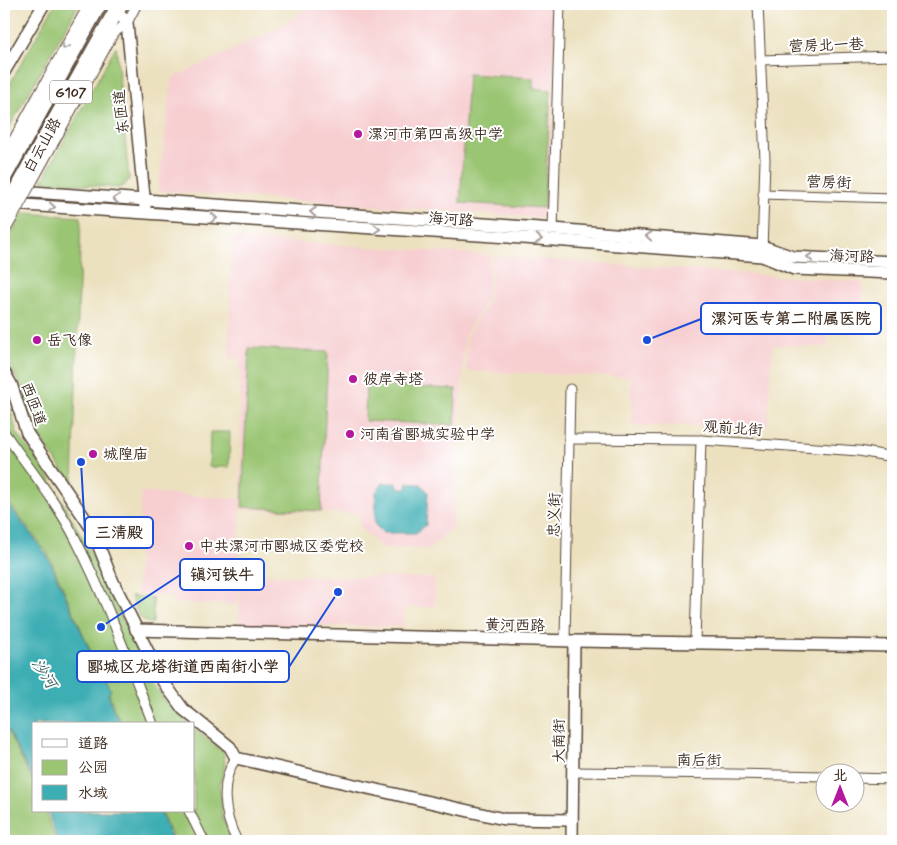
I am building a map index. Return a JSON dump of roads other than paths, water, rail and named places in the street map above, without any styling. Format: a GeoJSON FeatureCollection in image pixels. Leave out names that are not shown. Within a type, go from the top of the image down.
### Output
{"type":"FeatureCollection","features":[{"type":"Feature","properties":{"kind":"highway","name":"白云山路"},"geometry":{"type":"LineString","coordinates":[[4,177],[99,4]]}},
{"type":"Feature","properties":{"kind":"highway","name":"白云山路"},"geometry":{"type":"LineString","coordinates":[[27,181],[119,7]]}},
{"type":"Feature","properties":{"kind":"highway","name":"G107"},"geometry":{"type":"LineString","coordinates":[[8,215],[27,181]]}},
{"type":"Feature","properties":{"kind":"street"},"geometry":{"type":"LineString","coordinates":[[4,72],[44,4]]}},
{"type":"Feature","properties":{"kind":"street"},"geometry":{"type":"LineString","coordinates":[[4,157],[89,4]]}},
{"type":"Feature","properties":{"kind":"street"},"geometry":{"type":"LineString","coordinates":[[27,181],[110,38],[128,23],[137,4]]}},
{"type":"Feature","properties":{"kind":"street"},"geometry":{"type":"LineString","coordinates":[[553,228],[560,4]]}},
{"type":"Feature","properties":{"kind":"street"},"geometry":{"type":"LineString","coordinates":[[758,4],[765,160],[762,251]]}},
{"type":"Feature","properties":{"kind":"street"},"geometry":{"type":"LineString","coordinates":[[119,7],[128,23]]}},
{"type":"Feature","properties":{"kind":"street","name":"东匝道"},"geometry":{"type":"LineString","coordinates":[[128,23],[146,214]]}},
{"type":"Feature","properties":{"kind":"street","name":"营房北一巷"},"geometry":{"type":"LineString","coordinates":[[760,60],[893,56]]}},
{"type":"Feature","properties":{"kind":"street","name":"海河路"},"geometry":{"type":"LineString","coordinates":[[4,190],[553,228],[762,251],[793,257],[893,262]]}},
{"type":"Feature","properties":{"kind":"street","name":"营房街"},"geometry":{"type":"LineString","coordinates":[[763,194],[893,198]]}},
{"type":"Feature","properties":{"kind":"street","name":"海河路"},"geometry":{"type":"LineString","coordinates":[[4,203],[543,240],[762,251],[794,269],[893,273]]}},
{"type":"Feature","properties":{"kind":"street"},"geometry":{"type":"LineString","coordinates":[[4,232],[8,215]]}},
{"type":"Feature","properties":{"kind":"street","name":"西匝道"},"geometry":{"type":"LineString","coordinates":[[4,372],[11,384],[27,433],[92,529],[113,582],[162,680],[183,709],[230,747],[236,758]]}},
{"type":"Feature","properties":{"kind":"street","name":"忠义街"},"geometry":{"type":"LineString","coordinates":[[570,389],[570,641]]}},
{"type":"Feature","properties":{"kind":"street"},"geometry":{"type":"LineString","coordinates":[[4,432],[76,539],[152,722]]}},
{"type":"Feature","properties":{"kind":"street","name":"观前北街"},"geometry":{"type":"LineString","coordinates":[[569,439],[701,440],[859,450],[893,457]]}},
{"type":"Feature","properties":{"kind":"street"},"geometry":{"type":"LineString","coordinates":[[695,642],[701,440]]}},
{"type":"Feature","properties":{"kind":"street","name":"黄河西路"},"geometry":{"type":"LineString","coordinates":[[136,630],[570,641],[893,646]]}},
{"type":"Feature","properties":{"kind":"street","name":"大南街"},"geometry":{"type":"LineString","coordinates":[[570,641],[574,772],[572,841]]}},
{"type":"Feature","properties":{"kind":"street"},"geometry":{"type":"LineString","coordinates":[[237,841],[227,816],[225,787],[231,765],[236,758],[504,819],[572,820]]}},
{"type":"Feature","properties":{"kind":"street","name":"南后街"},"geometry":{"type":"LineString","coordinates":[[574,772],[814,776]]}},
{"type":"Feature","properties":{"kind":"street"},"geometry":{"type":"LineString","coordinates":[[864,779],[893,780]]}},
{"type":"Feature","properties":{"kind":"street"},"geometry":{"type":"LineString","coordinates":[[190,812],[204,841]]}},
{"type":"Feature","properties":{"kind":"water"},"geometry":{"type":"Polygon","coordinates":[[[383,483],[397,483],[397,487],[403,489],[407,488],[408,483],[421,484],[428,492],[426,525],[416,533],[383,533],[375,525],[376,492],[383,483]]]}},
{"type":"Feature","properties":{"kind":"water","name":"沙河"},"geometry":{"type":"Polygon","coordinates":[[[4,499],[47,555],[99,671],[104,675],[111,691],[108,693],[113,710],[120,722],[32,722],[32,777],[4,723],[4,499]]]}},
{"type":"Feature","properties":{"kind":"water"},"geometry":{"type":"Polygon","coordinates":[[[48,812],[160,812],[172,841],[57,841],[48,812]]]}},
{"type":"Feature","properties":{"kind":"place","name":"漯河市第四高级中学"},"geometry":{"type":"Point","coordinates":[358,134]}},
{"type":"Feature","properties":{"kind":"place","name":"岳飞像"},"geometry":{"type":"Point","coordinates":[37,340]}},
{"type":"Feature","properties":{"kind":"place","name":"漯河医专第二附属医院"},"geometry":{"type":"Point","coordinates":[647,340]}},
{"type":"Feature","properties":{"kind":"place","name":"彼岸寺塔"},"geometry":{"type":"Point","coordinates":[353,379]}},
{"type":"Feature","properties":{"kind":"place","name":"河南省郾城实验中学"},"geometry":{"type":"Point","coordinates":[350,434]}},
{"type":"Feature","properties":{"kind":"place","name":"城隍庙"},"geometry":{"type":"Point","coordinates":[93,454]}},
{"type":"Feature","properties":{"kind":"place","name":"三清殿"},"geometry":{"type":"Point","coordinates":[81,462]}},
{"type":"Feature","properties":{"kind":"place","name":"中共漯河市郾城区委党校"},"geometry":{"type":"Point","coordinates":[189,546]}},
{"type":"Feature","properties":{"kind":"place","name":"郾城区龙塔街道西南街小学"},"geometry":{"type":"Point","coordinates":[338,592]}},
{"type":"Feature","properties":{"kind":"place","name":"镇河铁牛"},"geometry":{"type":"Point","coordinates":[101,627]}}]}
